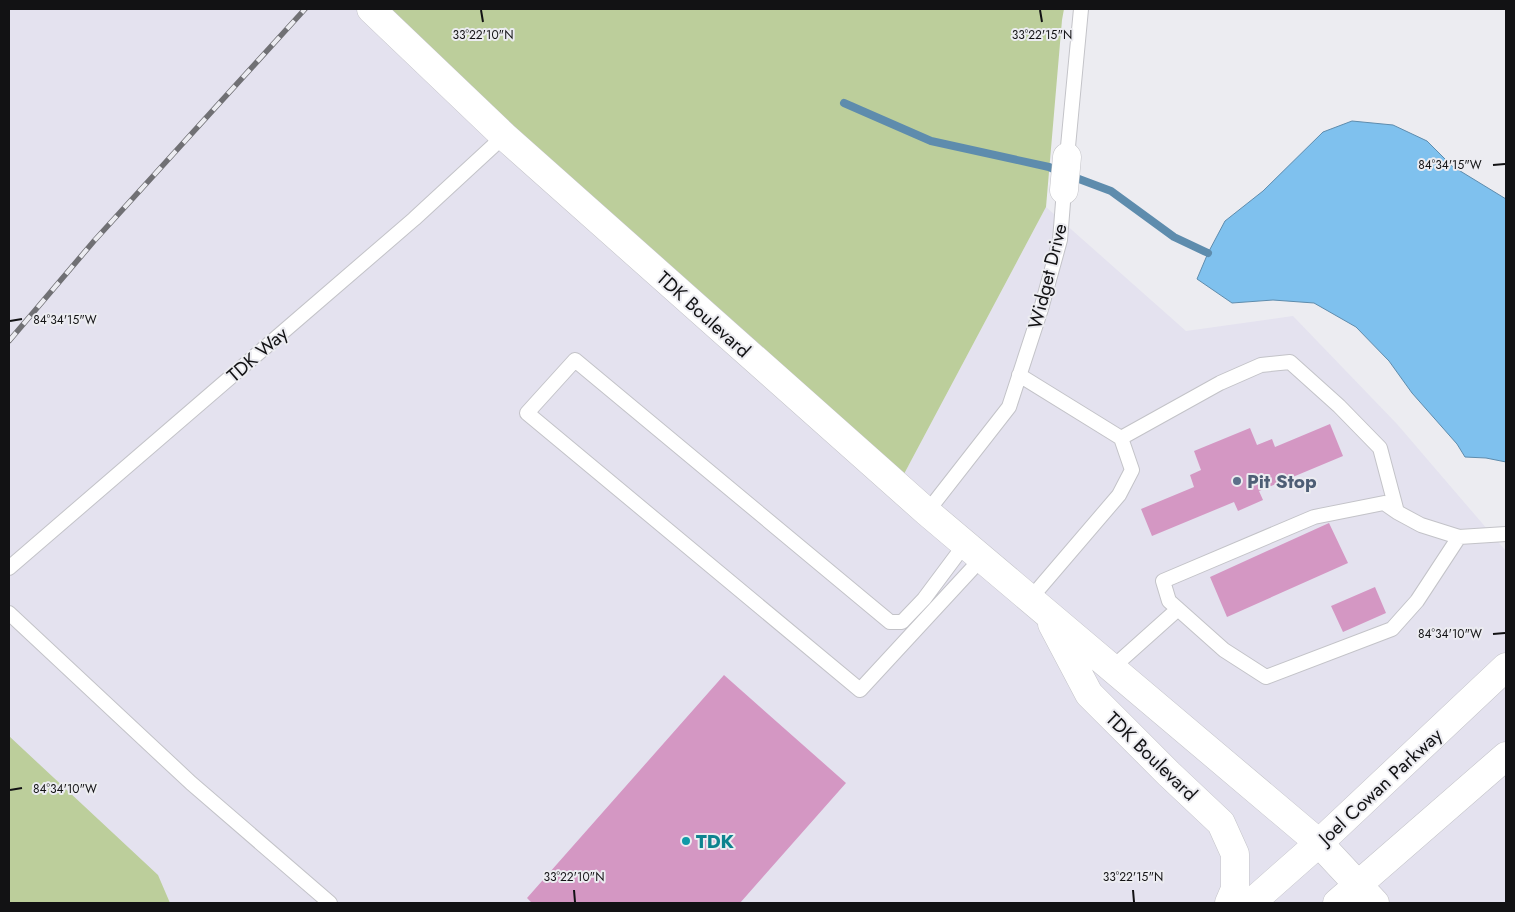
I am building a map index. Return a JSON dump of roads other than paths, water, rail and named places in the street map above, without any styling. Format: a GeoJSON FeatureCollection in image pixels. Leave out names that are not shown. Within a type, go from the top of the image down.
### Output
{"type":"FeatureCollection","features":[{"type":"Feature","properties":{"kind":"street","name":"TDK Boulevard"},"geometry":{"type":"LineString","coordinates":[[371,9],[504,136],[927,512],[1319,843],[1366,894]]}},
{"type":"Feature","properties":{"kind":"street","name":"Widget Drive"},"geometry":{"type":"LineString","coordinates":[[1064,190],[1067,157]]}},
{"type":"Feature","properties":{"kind":"street","name":"TDK Boulevard"},"geometry":{"type":"LineString","coordinates":[[1038,605],[1089,694],[1221,823],[1235,854],[1235,889],[1229,903]]}},
{"type":"Feature","properties":{"kind":"street","name":"Joel Cowan Parkway"},"geometry":{"type":"LineString","coordinates":[[1251,903],[1319,843],[1506,666]]}},
{"type":"Feature","properties":{"kind":"street"},"geometry":{"type":"LineString","coordinates":[[1337,903],[1366,894],[1506,756]]}},
{"type":"Feature","properties":{"kind":"lane","name":"Widget Drive"},"geometry":{"type":"LineString","coordinates":[[1067,157],[1081,9]]}},
{"type":"Feature","properties":{"kind":"lane","name":"TDK Way"},"geometry":{"type":"LineString","coordinates":[[9,568],[414,219],[504,136]]}},
{"type":"Feature","properties":{"kind":"lane","name":"Widget Drive"},"geometry":{"type":"LineString","coordinates":[[927,512],[1009,407],[1041,309],[1060,240],[1064,190]]}},
{"type":"Feature","properties":{"kind":"lane"},"geometry":{"type":"LineString","coordinates":[[575,360],[890,622],[902,622],[974,551],[860,690],[527,413],[575,360]]}},
{"type":"Feature","properties":{"kind":"lane"},"geometry":{"type":"LineString","coordinates":[[1120,438],[1220,383],[1261,365],[1290,362],[1339,406],[1380,448],[1397,512]]}},
{"type":"Feature","properties":{"kind":"lane"},"geometry":{"type":"LineString","coordinates":[[1019,375],[1120,438],[1132,470],[1119,495],[1038,605]]}},
{"type":"Feature","properties":{"kind":"lane"},"geometry":{"type":"LineString","coordinates":[[1459,537],[1416,601],[1392,629],[1266,677],[1224,650],[1178,609],[1169,600],[1162,581],[1314,517],[1384,503],[1421,525],[1459,537],[1506,534]]}},
{"type":"Feature","properties":{"kind":"lane"},"geometry":{"type":"LineString","coordinates":[[1112,668],[1178,609]]}},
{"type":"Feature","properties":{"kind":"lane"},"geometry":{"type":"LineString","coordinates":[[9,613],[191,783],[330,903]]}},
{"type":"Feature","properties":{"kind":"water"},"geometry":{"type":"Polygon","coordinates":[[[1352,121],[1393,125],[1427,141],[1452,166],[1506,199],[1506,462],[1486,458],[1465,457],[1457,444],[1412,393],[1389,361],[1356,327],[1314,303],[1273,300],[1232,303],[1197,279],[1225,221],[1263,191],[1323,132],[1352,121]]]}},
{"type":"Feature","properties":{"kind":"waterway"},"geometry":{"type":"LineString","coordinates":[[844,103],[931,141],[1049,167],[1060,172]]}},
{"type":"Feature","properties":{"kind":"waterway"},"geometry":{"type":"LineString","coordinates":[[1071,176],[1111,191],[1174,237],[1208,253]]}},
{"type":"Feature","properties":{"kind":"railway"},"geometry":{"type":"LineString","coordinates":[[9,341],[94,241],[305,9]]}},
{"type":"Feature","properties":{"kind":"place","name":"Pit Stop"},"geometry":{"type":"Point","coordinates":[1237,481]}},
{"type":"Feature","properties":{"kind":"place","name":"TDK"},"geometry":{"type":"Point","coordinates":[686,841]}}]}
